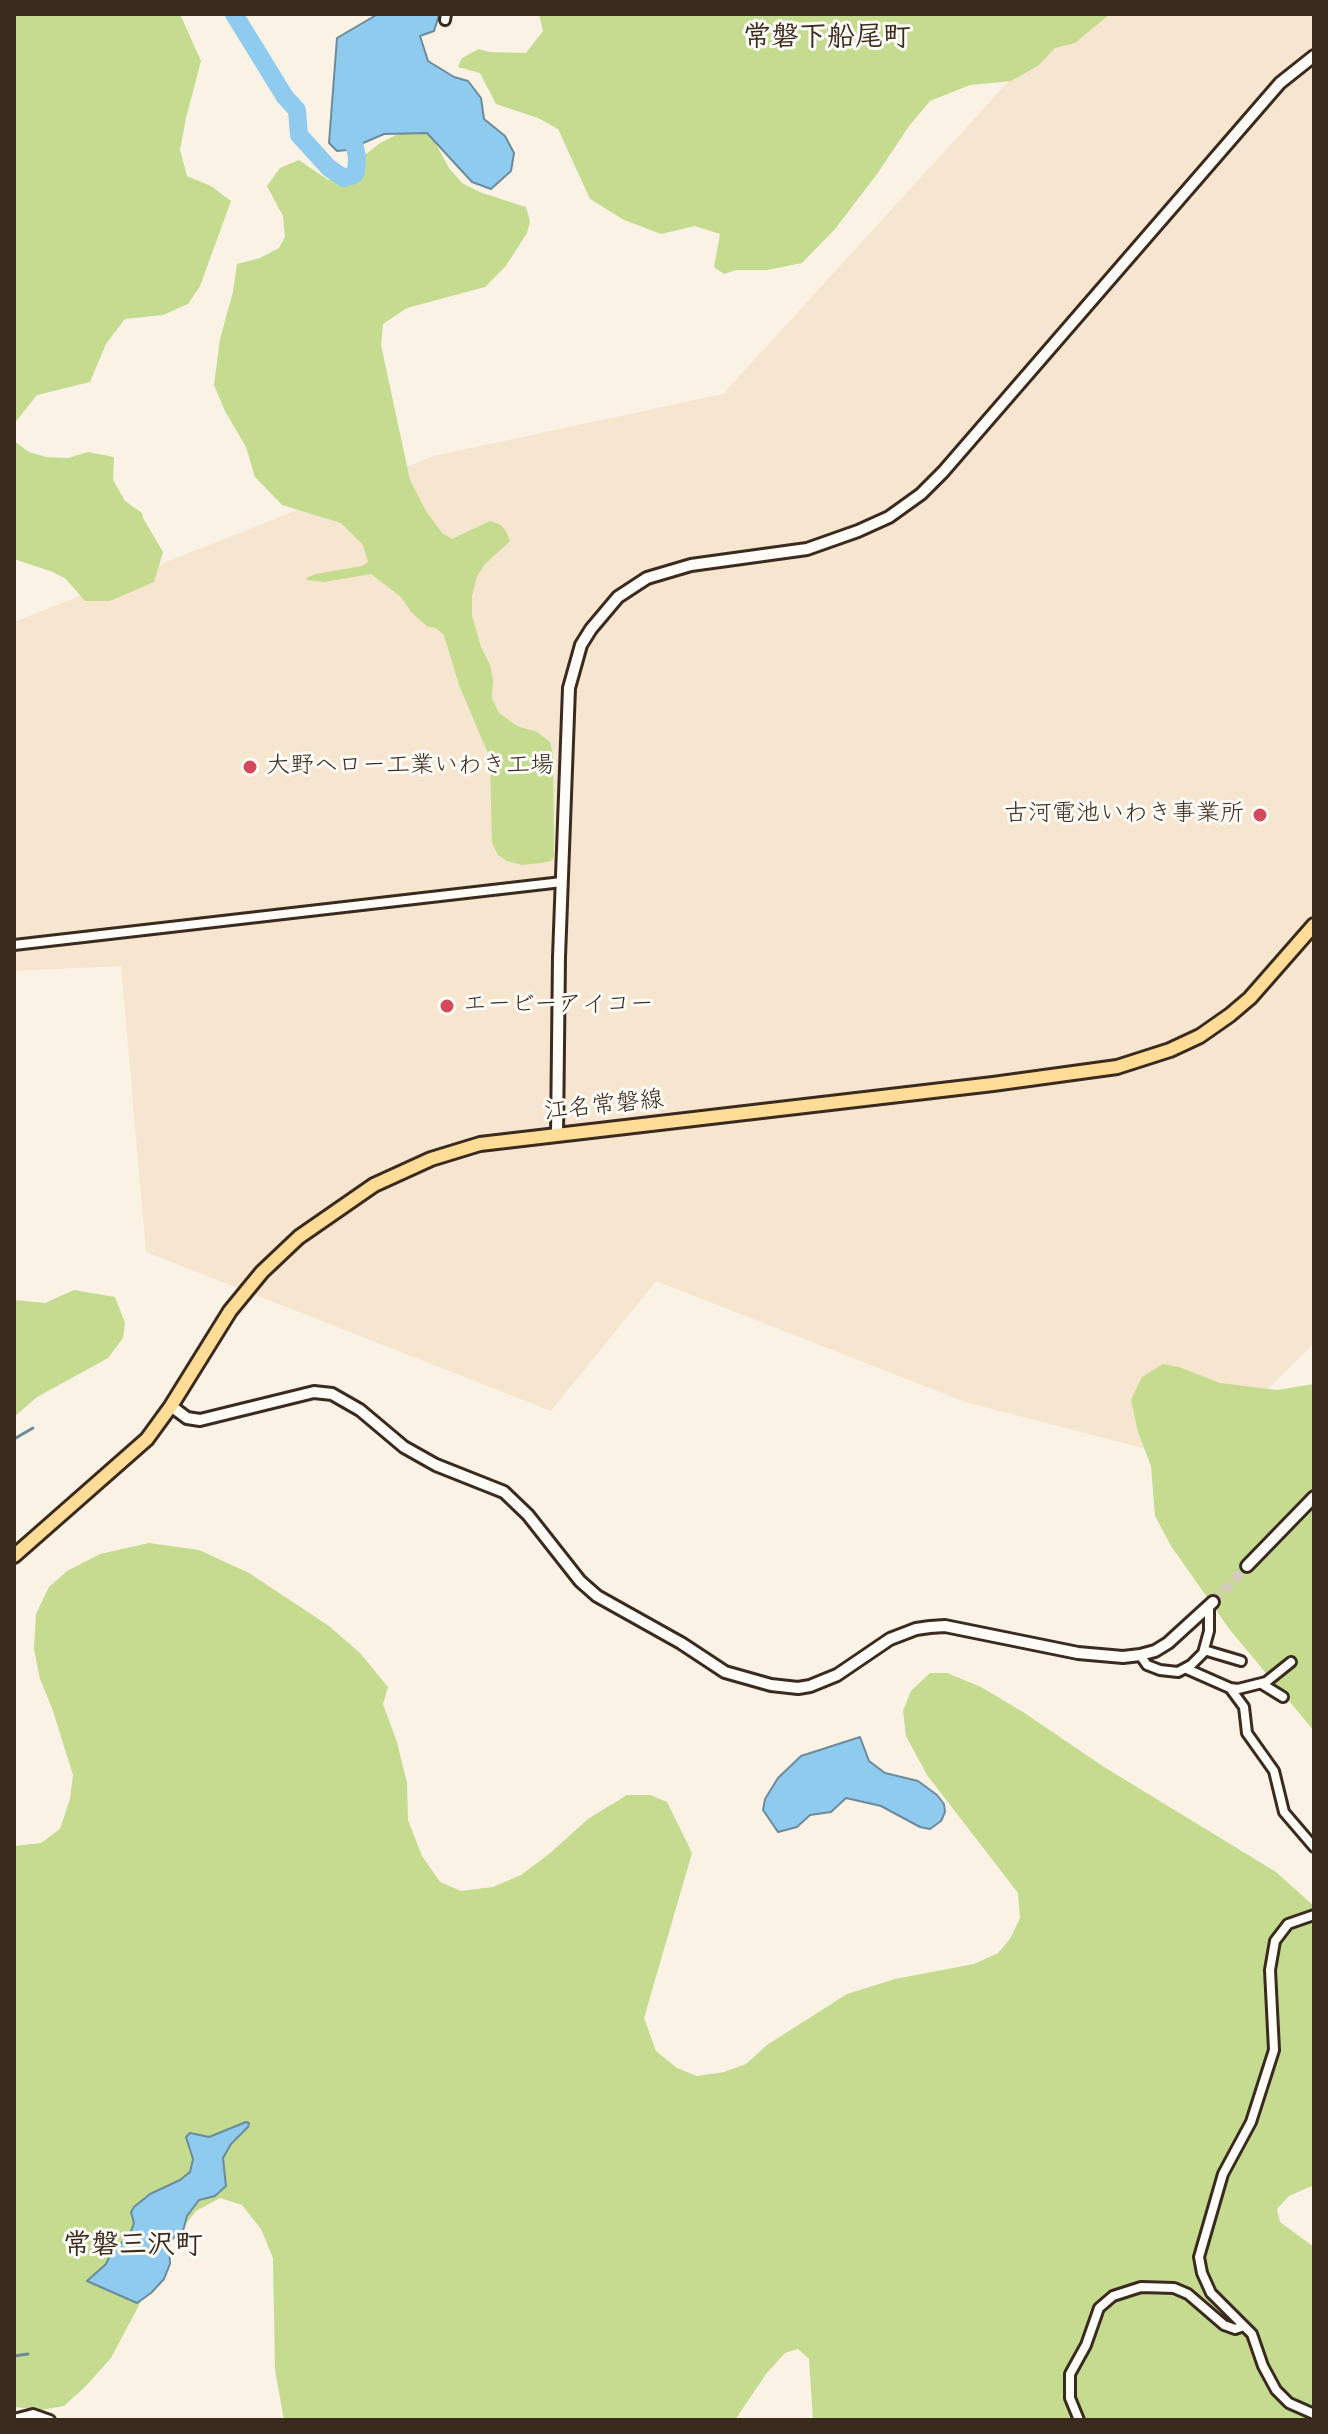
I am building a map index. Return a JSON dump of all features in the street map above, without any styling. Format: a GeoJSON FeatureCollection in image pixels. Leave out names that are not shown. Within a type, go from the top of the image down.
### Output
{"type":"FeatureCollection","features":[{"type":"Feature","properties":{"kind":"main road","name":"江名常磐線"},"geometry":{"type":"LineString","coordinates":[[14,1556],[147,1439],[248,1287],[299,1237],[374,1185],[431,1159],[480,1144],[1117,1067],[1170,1050],[1200,1036],[1230,1015],[1250,998],[1314,925]]}},
{"type":"Feature","properties":{"kind":"street"},"geometry":{"type":"LineString","coordinates":[[557,1134],[569,688],[581,645],[603,612],[633,585],[663,572],[807,549],[889,517],[921,494],[1280,83],[1314,56]]}},
{"type":"Feature","properties":{"kind":"street"},"geometry":{"type":"LineString","coordinates":[[14,945],[562,882]]}},
{"type":"Feature","properties":{"kind":"street"},"geometry":{"type":"LineString","coordinates":[[171,1406],[187,1418],[200,1420],[314,1392],[332,1394],[360,1410],[404,1447],[436,1465],[504,1492],[528,1515],[580,1581],[597,1596],[681,1643],[725,1672],[771,1685],[810,1686],[837,1675],[890,1639],[930,1627],[945,1626],[1078,1653],[1123,1657],[1140,1655],[1168,1643],[1211,1604]]}},
{"type":"Feature","properties":{"kind":"street"},"geometry":{"type":"LineString","coordinates":[[1247,1566],[1314,1497]]}},
{"type":"Feature","properties":{"kind":"street"},"geometry":{"type":"LineString","coordinates":[[1140,1655],[1151,1668],[1178,1672],[1187,1669],[1204,1650],[1211,1604]]}},
{"type":"Feature","properties":{"kind":"street"},"geometry":{"type":"LineString","coordinates":[[1204,1650],[1241,1661]]}},
{"type":"Feature","properties":{"kind":"street"},"geometry":{"type":"LineString","coordinates":[[1230,1688],[1262,1684],[1291,1662]]}},
{"type":"Feature","properties":{"kind":"street"},"geometry":{"type":"LineString","coordinates":[[1187,1669],[1230,1688],[1242,1702],[1247,1733],[1274,1771],[1284,1812],[1314,1847]]}},
{"type":"Feature","properties":{"kind":"street"},"geometry":{"type":"LineString","coordinates":[[1262,1684],[1283,1697]]}},
{"type":"Feature","properties":{"kind":"street"},"geometry":{"type":"LineString","coordinates":[[1314,1915],[1288,1924],[1275,1941],[1270,1970],[1274,2050],[1251,2122],[1223,2174],[1199,2251],[1200,2266],[1211,2293],[1252,2334],[1263,2366],[1276,2390],[1289,2403],[1314,2414]]}},
{"type":"Feature","properties":{"kind":"street"},"geometry":{"type":"LineString","coordinates":[[1079,2420],[1070,2398],[1070,2374],[1086,2345],[1099,2308],[1113,2296],[1141,2287],[1174,2288],[1188,2294],[1224,2325],[1235,2329],[1244,2326]]}},
{"type":"Feature","properties":{"kind":"street"},"geometry":{"type":"LineString","coordinates":[[14,2419],[33,2414],[50,2420]]}},
{"type":"Feature","properties":{"kind":"shaded area"},"geometry":{"type":"Polygon","coordinates":[[[1070,14],[1314,14],[1314,1344],[1193,1461],[965,1402],[656,1281],[551,1411],[146,1252],[121,966],[14,971],[14,622],[434,456],[723,394],[1070,14]]]}},
{"type":"Feature","properties":{"kind":"green space"},"geometry":{"type":"Polygon","coordinates":[[[14,14],[180,14],[201,61],[180,150],[187,176],[211,186],[231,201],[200,286],[188,304],[163,315],[125,319],[106,344],[90,382],[37,395],[14,424],[14,14]]]}},
{"type":"Feature","properties":{"kind":"green space"},"geometry":{"type":"Polygon","coordinates":[[[539,14],[1110,14],[1075,43],[1055,48],[1039,65],[1011,81],[970,85],[930,101],[835,229],[802,263],[724,274],[714,267],[720,234],[695,226],[661,234],[624,220],[590,199],[558,129],[538,118],[496,104],[480,73],[458,67],[462,58],[479,49],[526,53],[543,31],[539,14]]]}},
{"type":"Feature","properties":{"kind":"green space"},"geometry":{"type":"Polygon","coordinates":[[[406,130],[419,131],[432,137],[449,168],[462,183],[526,207],[530,221],[527,233],[505,267],[485,287],[407,308],[383,324],[381,345],[410,480],[426,511],[442,533],[452,539],[490,521],[501,525],[510,541],[485,564],[477,576],[472,596],[472,616],[490,665],[492,698],[499,713],[517,726],[537,732],[550,742],[553,754],[554,857],[541,863],[522,865],[507,861],[498,855],[492,843],[490,758],[459,685],[444,635],[436,628],[427,626],[412,613],[401,597],[371,574],[324,582],[307,580],[316,574],[362,566],[368,562],[363,545],[341,523],[282,505],[255,477],[246,447],[214,385],[220,339],[237,264],[260,258],[279,248],[285,237],[283,216],[267,186],[280,168],[299,160],[328,180],[350,175],[365,155],[380,143],[406,130]]]}},
{"type":"Feature","properties":{"kind":"green space"},"geometry":{"type":"Polygon","coordinates":[[[14,441],[29,452],[46,457],[68,458],[88,452],[114,457],[113,480],[125,501],[142,513],[163,552],[154,582],[110,601],[85,601],[66,579],[14,559],[14,441]]]}},
{"type":"Feature","properties":{"kind":"green space"},"geometry":{"type":"Polygon","coordinates":[[[74,1290],[115,1297],[125,1323],[123,1338],[108,1358],[37,1397],[14,1417],[14,1300],[45,1303],[74,1290]]]}},
{"type":"Feature","properties":{"kind":"green space"},"geometry":{"type":"Polygon","coordinates":[[[1163,1364],[1220,1383],[1277,1390],[1314,1384],[1314,1731],[1230,1630],[1171,1546],[1155,1516],[1151,1466],[1138,1432],[1131,1400],[1142,1377],[1163,1364]]]}},
{"type":"Feature","properties":{"kind":"green space"},"geometry":{"type":"Polygon","coordinates":[[[149,1543],[199,1550],[249,1573],[329,1626],[360,1653],[388,1687],[383,1704],[407,1783],[408,1820],[422,1856],[440,1882],[461,1891],[493,1887],[521,1875],[588,1819],[627,1795],[650,1795],[667,1802],[692,1853],[644,2018],[656,2051],[677,2068],[697,2076],[724,2072],[746,2064],[767,2045],[847,1994],[895,1979],[974,1964],[998,1953],[1010,1939],[1020,1918],[1018,1893],[927,1775],[906,1736],[903,1711],[911,1691],[930,1673],[947,1673],[981,1687],[1104,1767],[1276,1872],[1314,1906],[1314,2185],[1289,2196],[1277,2209],[1280,2222],[1314,2247],[1314,2420],[813,2420],[809,2359],[798,2349],[785,2353],[766,2374],[735,2420],[284,2420],[275,2370],[273,2258],[261,2229],[242,2205],[220,2198],[196,2211],[174,2239],[111,2358],[86,2386],[64,2406],[41,2410],[14,2407],[14,1846],[41,1843],[60,1829],[70,1799],[73,1775],[40,1679],[34,1649],[36,1614],[49,1587],[67,1571],[100,1554],[149,1543]]]}},
{"type":"Feature","properties":{"kind":"water"},"geometry":{"type":"Polygon","coordinates":[[[378,14],[439,15],[434,31],[420,36],[428,61],[454,77],[468,81],[481,98],[484,119],[505,136],[514,153],[511,171],[491,189],[472,182],[427,133],[384,134],[347,150],[337,151],[329,143],[337,38],[378,14]]]}},
{"type":"Feature","properties":{"kind":"water"},"geometry":{"type":"Polygon","coordinates":[[[860,1737],[869,1761],[885,1773],[918,1781],[937,1795],[944,1804],[941,1821],[930,1829],[920,1827],[881,1806],[846,1798],[831,1812],[810,1815],[797,1827],[778,1832],[763,1810],[765,1799],[778,1778],[801,1756],[860,1737]]]}},
{"type":"Feature","properties":{"kind":"water"},"geometry":{"type":"Polygon","coordinates":[[[249,2123],[248,2127],[231,2144],[223,2158],[226,2186],[215,2196],[199,2200],[187,2216],[183,2231],[169,2241],[170,2264],[164,2279],[151,2293],[137,2303],[87,2281],[106,2264],[113,2249],[129,2237],[134,2223],[131,2212],[134,2207],[150,2194],[190,2172],[193,2159],[186,2137],[190,2133],[209,2137],[249,2123]]]}},
{"type":"Feature","properties":{"kind":"waterway"},"geometry":{"type":"LineString","coordinates":[[234,14],[285,97],[297,110],[299,135],[329,168],[344,178],[356,172],[353,139]]}},
{"type":"Feature","properties":{"kind":"waterway"},"geometry":{"type":"LineString","coordinates":[[14,1439],[33,1428]]}},
{"type":"Feature","properties":{"kind":"waterway"},"geometry":{"type":"LineString","coordinates":[[14,2356],[28,2354]]}},
{"type":"Feature","properties":{"kind":"tunnel"},"geometry":{"type":"LineString","coordinates":[[1213,1602],[1247,1566]]}},
{"type":"Feature","properties":{"kind":"place","name":"大野ヘロー工業いわき工場"},"geometry":{"type":"Point","coordinates":[250,767]}},
{"type":"Feature","properties":{"kind":"place","name":"古河電池いわき事業所"},"geometry":{"type":"Point","coordinates":[1260,815]}},
{"type":"Feature","properties":{"kind":"place","name":"エービーアイコー"},"geometry":{"type":"Point","coordinates":[447,1006]}},
{"type":"Feature","properties":{"kind":"district","name":"常磐下船尾町"},"geometry":{"type":"Point","coordinates":[827,39]}},
{"type":"Feature","properties":{"kind":"district","name":"常磐三沢町"},"geometry":{"type":"Point","coordinates":[133,2247]}}]}
